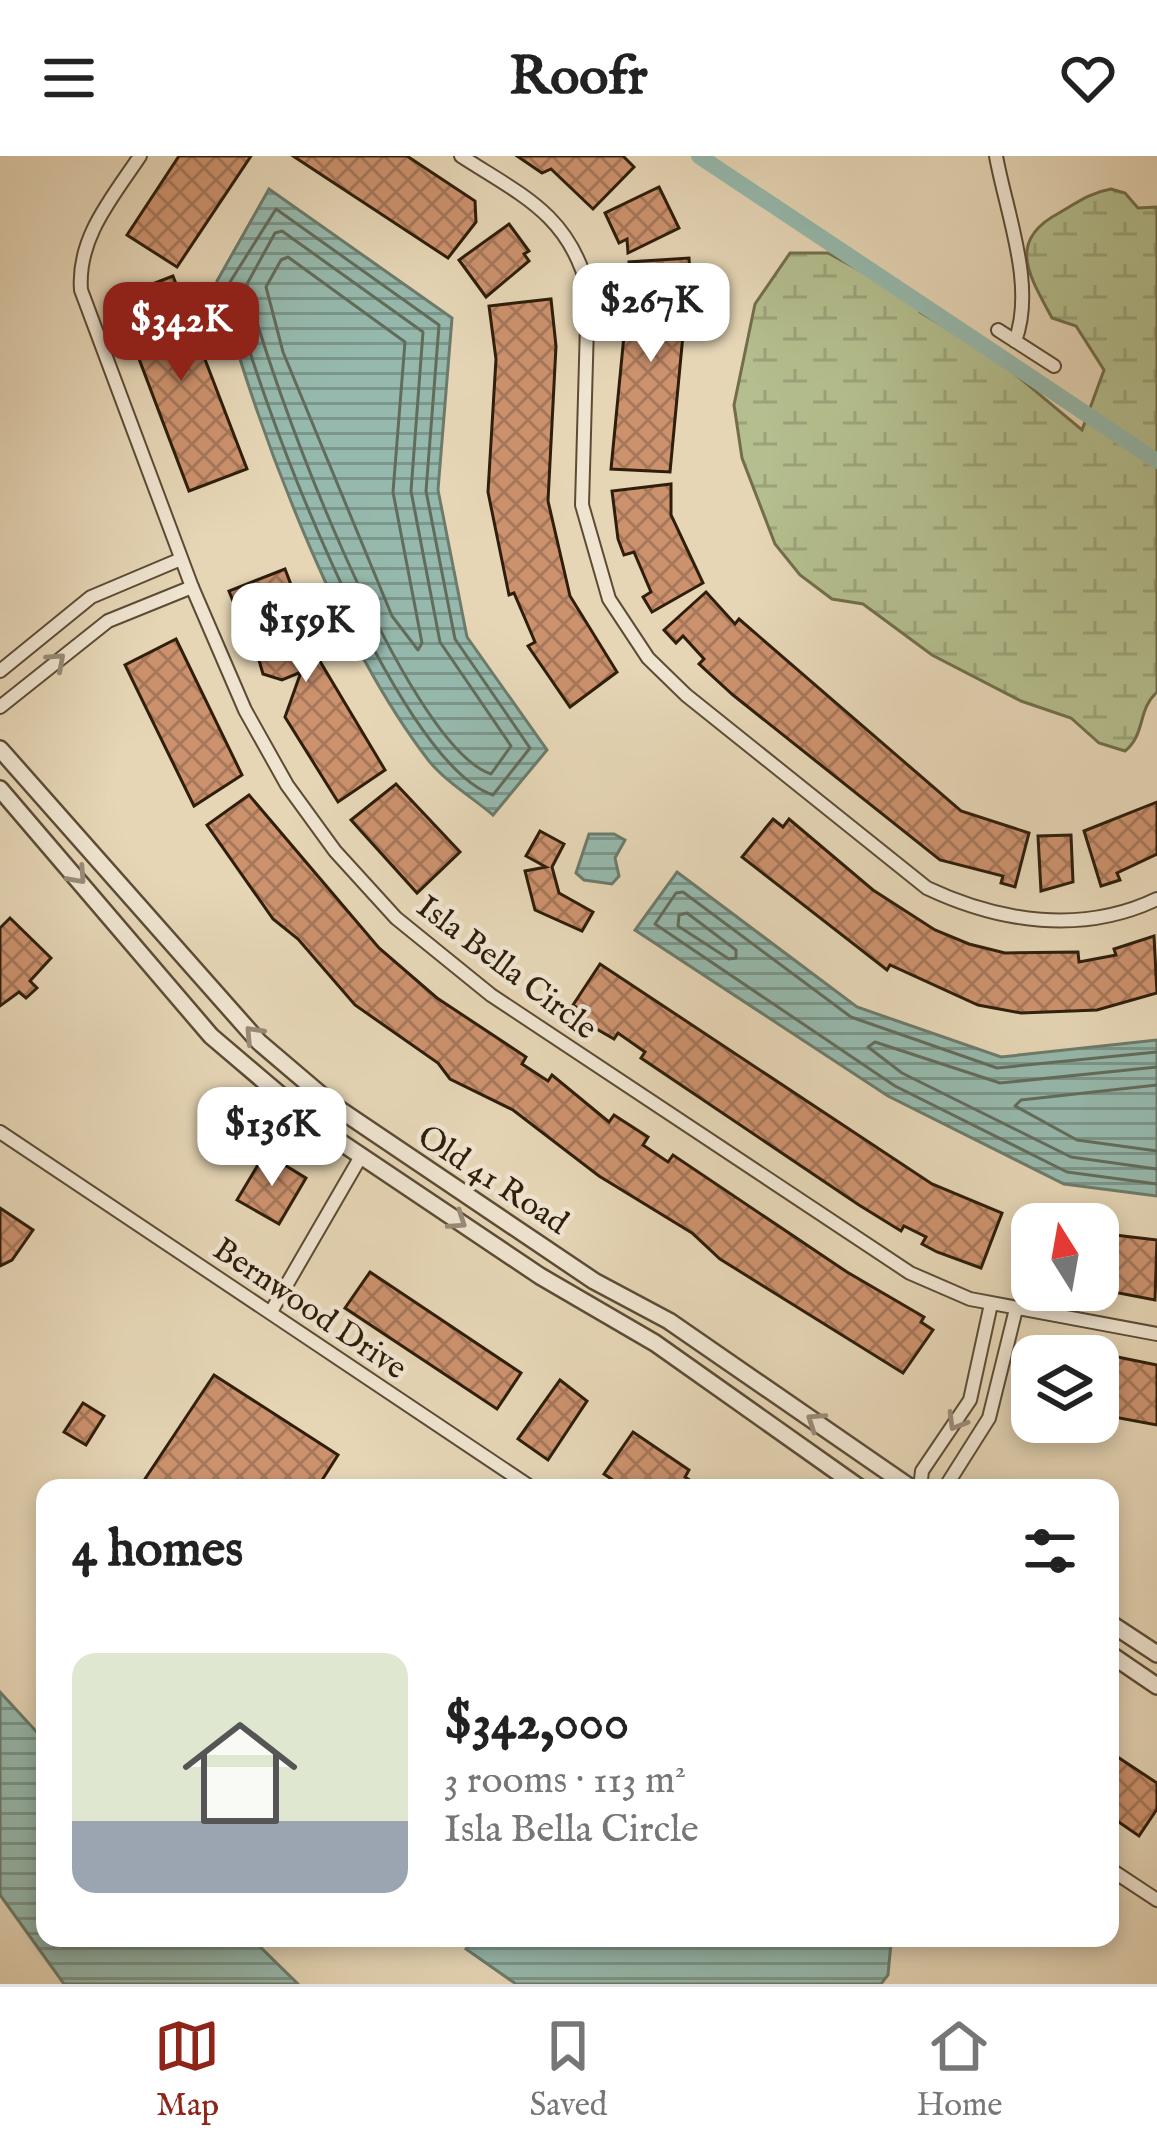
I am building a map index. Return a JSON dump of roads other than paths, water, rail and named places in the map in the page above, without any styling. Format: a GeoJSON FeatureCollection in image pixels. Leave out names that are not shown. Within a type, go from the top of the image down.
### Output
{"type":"FeatureCollection","features":[{"type":"Feature","properties":{"kind":"street","name":"Isla Bella Circle"},"geometry":{"type":"LineString","coordinates":[[140,156],[95,225],[80,270],[81,290],[192,587],[265,751],[335,851],[396,918],[491,995],[910,1273],[1011,1308]]}},
{"type":"Feature","properties":{"kind":"street"},"geometry":{"type":"LineString","coordinates":[[461,156],[547,213],[575,247],[588,289],[582,505],[603,583],[648,658],[927,888],[980,910],[1043,920],[1109,916],[1157,899]]}},
{"type":"Feature","properties":{"kind":"street"},"geometry":{"type":"LineString","coordinates":[[995,156],[1022,288],[1015,341]]}},
{"type":"Feature","properties":{"kind":"street"},"geometry":{"type":"LineString","coordinates":[[998,330],[1054,366]]}},
{"type":"Feature","properties":{"kind":"street"},"geometry":{"type":"LineString","coordinates":[[0,671],[91,598],[181,559]]}},
{"type":"Feature","properties":{"kind":"street"},"geometry":{"type":"LineString","coordinates":[[0,706],[108,621],[192,587]]}},
{"type":"Feature","properties":{"kind":"street","name":"Old 41 Road"},"geometry":{"type":"LineString","coordinates":[[0,749],[259,1042],[374,1136],[594,1281],[669,1321],[897,1479]]}},
{"type":"Feature","properties":{"kind":"street","name":"Old 41 Road"},"geometry":{"type":"LineString","coordinates":[[0,789],[212,1036],[360,1158],[540,1276],[655,1343],[847,1479]]}},
{"type":"Feature","properties":{"kind":"street","name":"Bernwood Drive"},"geometry":{"type":"LineString","coordinates":[[0,1132],[519,1479]]}},
{"type":"Feature","properties":{"kind":"street"},"geometry":{"type":"LineString","coordinates":[[272,1310],[374,1136]]}},
{"type":"Feature","properties":{"kind":"street"},"geometry":{"type":"LineString","coordinates":[[921,1479],[970,1400],[992,1304]]}},
{"type":"Feature","properties":{"kind":"street"},"geometry":{"type":"LineString","coordinates":[[950,1479],[989,1418],[1016,1311]]}},
{"type":"Feature","properties":{"kind":"street","name":"Isla Bella Circle"},"geometry":{"type":"LineString","coordinates":[[1027,1311],[1157,1334]]}},
{"type":"Feature","properties":{"kind":"street"},"geometry":{"type":"LineString","coordinates":[[1119,1629],[1157,1654]]}},
{"type":"Feature","properties":{"kind":"street"},"geometry":{"type":"LineString","coordinates":[[1119,1660],[1157,1686]]}},
{"type":"Feature","properties":{"kind":"street"},"geometry":{"type":"LineString","coordinates":[[1119,1875],[1157,1900]]}},
{"type":"Feature","properties":{"kind":"water"},"geometry":{"type":"Polygon","coordinates":[[[269,189],[452,318],[438,490],[467,637],[547,750],[493,815],[429,761],[395,712],[332,595],[277,466],[217,281],[269,189]]]}},
{"type":"Feature","properties":{"kind":"water"},"geometry":{"type":"Polygon","coordinates":[[[589,834],[614,834],[625,840],[615,858],[619,876],[612,884],[584,880],[576,873],[589,834]]]}},
{"type":"Feature","properties":{"kind":"water"},"geometry":{"type":"Polygon","coordinates":[[[677,872],[857,1007],[1001,1057],[1157,1040],[1157,1196],[1064,1184],[888,1096],[635,930],[677,872]]]}},
{"type":"Feature","properties":{"kind":"water"},"geometry":{"type":"Polygon","coordinates":[[[0,1692],[36,1731],[36,1945],[0,1895],[0,1692]]]}},
{"type":"Feature","properties":{"kind":"water"},"geometry":{"type":"Polygon","coordinates":[[[37,1947],[260,1947],[298,1984],[64,1984],[37,1947]]]}},
{"type":"Feature","properties":{"kind":"water"},"geometry":{"type":"Polygon","coordinates":[[[891,1947],[888,1975],[881,1984],[516,1984],[466,1949],[891,1947]]]}},
{"type":"Feature","properties":{"kind":"waterway"},"geometry":{"type":"LineString","coordinates":[[699,156],[1157,461]]}}]}
